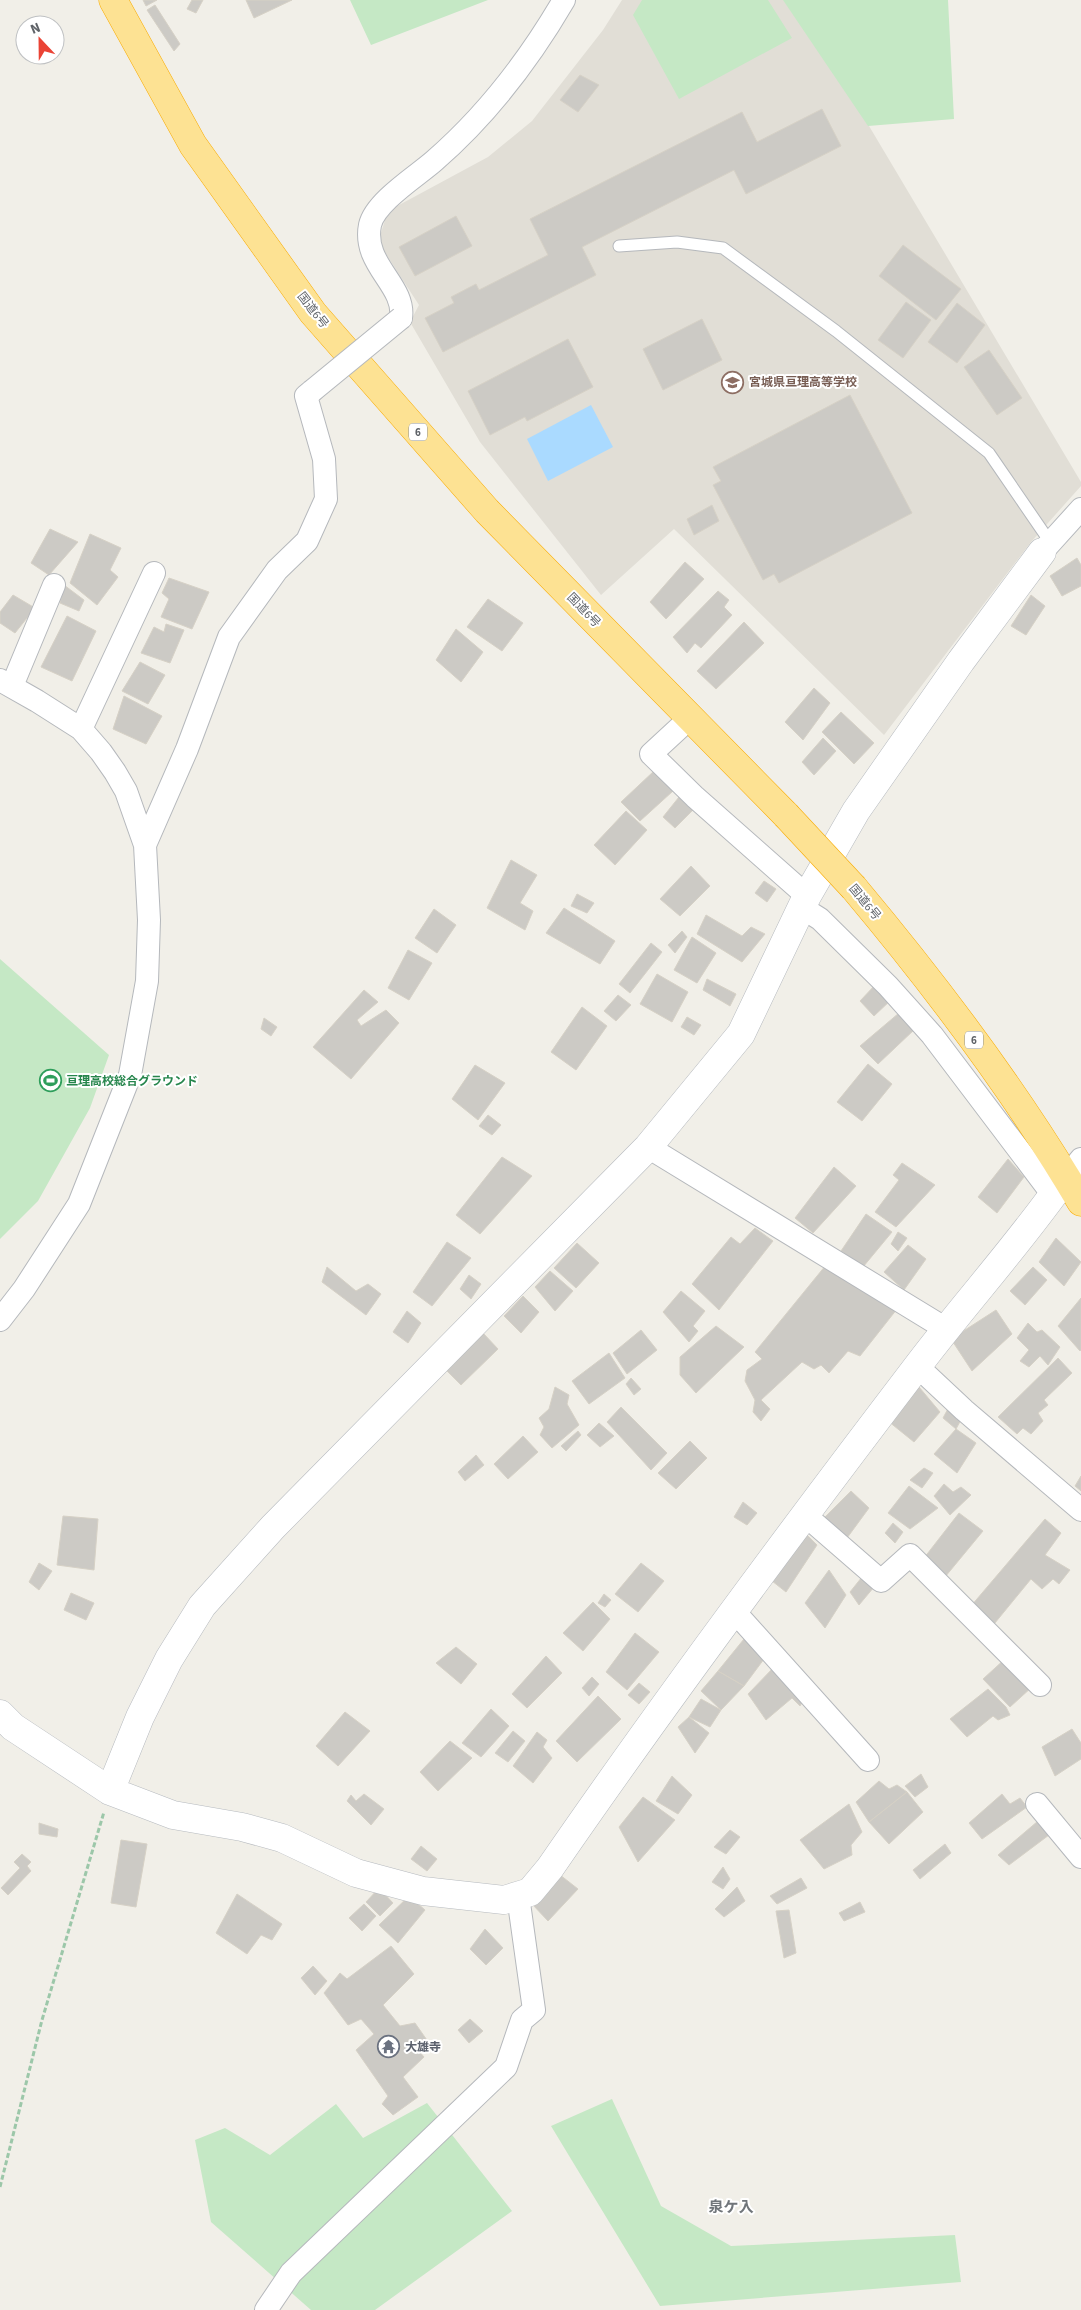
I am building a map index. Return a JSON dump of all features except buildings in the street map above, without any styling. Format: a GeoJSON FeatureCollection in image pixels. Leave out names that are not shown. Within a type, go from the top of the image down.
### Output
{"type":"FeatureCollection","features":[{"type":"Feature","properties":{"kind":"highway","name":"国道6号"},"geometry":{"type":"LineString","coordinates":[[113,0],[193,145],[313,313],[487,511],[786,815],[854,888],[918,964],[1002,1078],[1067,1177],[1081,1202]]}},
{"type":"Feature","properties":{"kind":"street"},"geometry":{"type":"LineString","coordinates":[[145,845],[187,749],[229,637],[277,570],[307,541],[326,499],[324,459],[306,396],[401,318],[401,302],[378,267],[369,241],[370,223],[380,207],[436,160],[492,104],[538,44],[564,0]]}},
{"type":"Feature","properties":{"kind":"street"},"geometry":{"type":"LineString","coordinates":[[110,1791],[140,1717],[169,1659],[202,1606],[273,1528],[648,1147],[741,1034],[804,902],[856,810],[961,661],[1046,547],[1081,510]]}},
{"type":"Feature","properties":{"kind":"street"},"geometry":{"type":"LineString","coordinates":[[80,729],[154,573]]}},
{"type":"Feature","properties":{"kind":"street"},"geometry":{"type":"LineString","coordinates":[[0,1320],[24,1290],[79,1204],[130,1075],[147,981],[149,920],[145,845],[126,790],[101,752],[80,729],[6,683],[54,586]]}},
{"type":"Feature","properties":{"kind":"street"},"geometry":{"type":"LineString","coordinates":[[0,1714],[13,1728],[110,1791],[173,1815],[242,1827],[282,1838],[356,1873],[423,1890],[504,1900],[530,1892],[550,1868],[734,1610],[805,1515],[917,1366],[1067,1177],[888,986],[651,754],[690,718]]}},
{"type":"Feature","properties":{"kind":"street"},"geometry":{"type":"LineString","coordinates":[[648,1147],[946,1329]]}},
{"type":"Feature","properties":{"kind":"street"},"geometry":{"type":"LineString","coordinates":[[917,1366],[964,1410],[1081,1510]]}},
{"type":"Feature","properties":{"kind":"street"},"geometry":{"type":"LineString","coordinates":[[805,1515],[881,1581],[910,1555],[1040,1685]]}},
{"type":"Feature","properties":{"kind":"street"},"geometry":{"type":"LineString","coordinates":[[734,1610],[868,1760]]}},
{"type":"Feature","properties":{"kind":"street"},"geometry":{"type":"LineString","coordinates":[[1037,1804],[1081,1858]]}},
{"type":"Feature","properties":{"kind":"street"},"geometry":{"type":"LineString","coordinates":[[266,2310],[291,2273],[506,2067],[522,2020],[534,2010],[518,1896]]}},
{"type":"Feature","properties":{"kind":"lane"},"geometry":{"type":"LineString","coordinates":[[619,246],[677,242],[723,248],[836,331],[989,453],[1046,547]]}},
{"type":"Feature","properties":{"kind":"path"},"geometry":{"type":"LineString","coordinates":[[0,2187],[42,2020],[110,1791]]}},
{"type":"Feature","properties":{"kind":"shaded area","name":"宮城県亘理高等学校"},"geometry":{"type":"Polygon","coordinates":[[[622,0],[794,0],[1081,482],[1081,486],[1031,542],[884,735],[674,529],[601,595],[480,442],[410,322],[419,305],[378,242],[388,211],[488,157],[532,121],[603,30],[622,0]]]}},
{"type":"Feature","properties":{"kind":"green space"},"geometry":{"type":"Polygon","coordinates":[[[350,0],[488,0],[371,45],[350,0]]]}},
{"type":"Feature","properties":{"kind":"green space"},"geometry":{"type":"Polygon","coordinates":[[[642,0],[768,0],[792,38],[679,99],[633,15],[642,0]]]}},
{"type":"Feature","properties":{"kind":"green space"},"geometry":{"type":"Polygon","coordinates":[[[783,0],[948,0],[954,119],[868,126],[783,0]]]}},
{"type":"Feature","properties":{"kind":"green space","name":"亘理高校総合グラウンド"},"geometry":{"type":"Polygon","coordinates":[[[0,959],[109,1055],[90,1108],[38,1201],[0,1239],[0,959]]]}},
{"type":"Feature","properties":{"kind":"green space"},"geometry":{"type":"Polygon","coordinates":[[[612,2099],[661,2206],[731,2246],[955,2235],[961,2282],[660,2306],[551,2126],[612,2099]]]}},
{"type":"Feature","properties":{"kind":"green space"},"geometry":{"type":"Polygon","coordinates":[[[427,2103],[512,2211],[375,2310],[311,2310],[211,2222],[195,2140],[225,2128],[270,2155],[336,2104],[363,2138],[427,2103]]]}},
{"type":"Feature","properties":{"kind":"water"},"geometry":{"type":"Polygon","coordinates":[[[591,405],[613,447],[548,481],[527,439],[591,405]]]}},
{"type":"Feature","properties":{"kind":"place","name":"宮城県亘理高等学校"},"geometry":{"type":"Point","coordinates":[733,382]}},
{"type":"Feature","properties":{"kind":"place","name":"亘理高校総合グラウンド"},"geometry":{"type":"Point","coordinates":[50,1081]}},
{"type":"Feature","properties":{"kind":"place","name":"大雄寺"},"geometry":{"type":"Point","coordinates":[389,2047]}},
{"type":"Feature","properties":{"kind":"district","name":"泉ケ入"},"geometry":{"type":"Point","coordinates":[731,2207]}}]}
